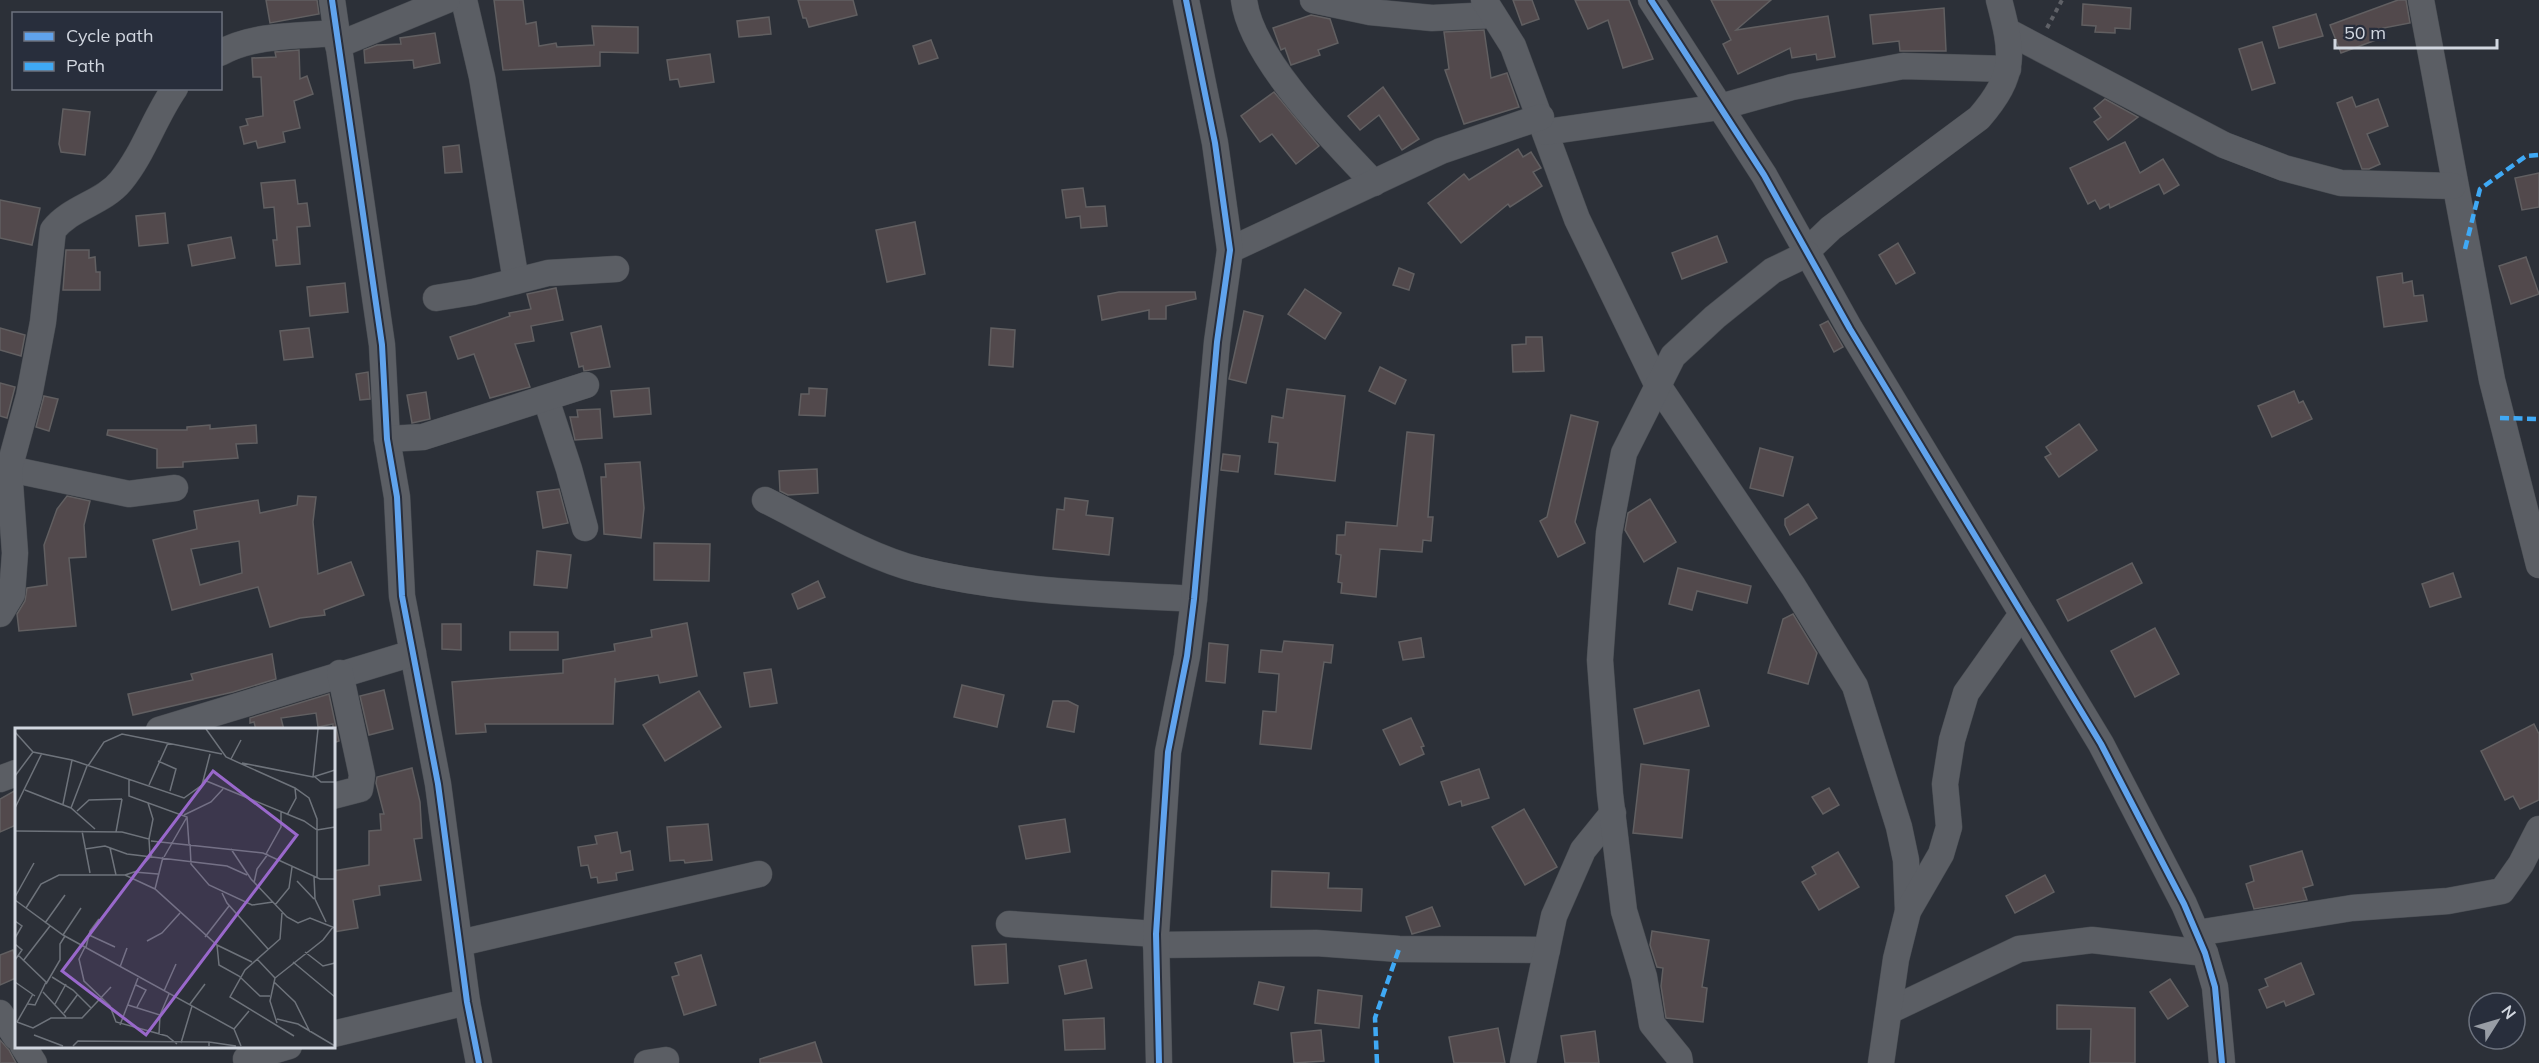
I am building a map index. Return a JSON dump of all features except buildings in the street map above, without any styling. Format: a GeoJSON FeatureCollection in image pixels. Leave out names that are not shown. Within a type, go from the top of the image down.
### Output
{"type":"FeatureCollection","features":[{"type":"Feature","properties":{"kind":"street"},"geometry":{"type":"LineString","coordinates":[[332,0],[382,345],[387,440],[397,497],[402,596],[438,784],[467,1002],[479,1063]]}},
{"type":"Feature","properties":{"kind":"street"},"geometry":{"type":"LineString","coordinates":[[222,52],[232,46],[275,38],[338,39],[447,0]]}},
{"type":"Feature","properties":{"kind":"street"},"geometry":{"type":"LineString","coordinates":[[464,0],[482,77],[516,281]]}},
{"type":"Feature","properties":{"kind":"street"},"geometry":{"type":"LineString","coordinates":[[1159,1063],[1156,940],[1168,752],[1187,656],[1217,342],[1230,250],[1215,143],[1186,0]]}},
{"type":"Feature","properties":{"kind":"street"},"geometry":{"type":"LineString","coordinates":[[1244,0],[1245,12],[1263,48],[1307,112],[1374,183]]}},
{"type":"Feature","properties":{"kind":"street"},"geometry":{"type":"LineString","coordinates":[[1313,0],[1370,12],[1432,18],[1489,7],[1513,46],[1577,219],[1658,384],[1793,586],[1855,686],[1899,827],[1906,860],[1908,911]]}},
{"type":"Feature","properties":{"kind":"street"},"geometry":{"type":"LineString","coordinates":[[1651,0],[1764,175],[1807,253],[2101,744],[2184,904],[2201,943],[2215,987],[2222,1063]]}},
{"type":"Feature","properties":{"kind":"street"},"geometry":{"type":"LineString","coordinates":[[1680,1063],[1679,1057],[1652,1024],[1644,977],[1624,911],[1613,813],[1600,660],[1609,533],[1624,453],[1673,356],[1715,317],[1772,271],[1807,253],[1840,221],[1979,118],[1999,95],[2008,69],[2010,44],[1999,0]]}},
{"type":"Feature","properties":{"kind":"street"},"geometry":{"type":"LineString","coordinates":[[2421,0],[2453,186],[2500,418],[2539,565]]}},
{"type":"Feature","properties":{"kind":"street"},"geometry":{"type":"LineString","coordinates":[[2007,30],[2224,145],[2284,168],[2341,183],[2453,186]]}},
{"type":"Feature","properties":{"kind":"street"},"geometry":{"type":"LineString","coordinates":[[1230,250],[1441,151],[1543,124],[1720,107],[1792,87],[1903,66],[2008,69]]}},
{"type":"Feature","properties":{"kind":"street"},"geometry":{"type":"LineString","coordinates":[[0,614],[12,594],[15,553],[5,468],[29,396],[43,322],[53,230],[62,218],[119,183],[175,90]]}},
{"type":"Feature","properties":{"kind":"street"},"geometry":{"type":"LineString","coordinates":[[436,298],[548,273],[616,269]]}},
{"type":"Feature","properties":{"kind":"street"},"geometry":{"type":"LineString","coordinates":[[387,440],[423,437],[586,385]]}},
{"type":"Feature","properties":{"kind":"street"},"geometry":{"type":"LineString","coordinates":[[546,399],[585,528]]}},
{"type":"Feature","properties":{"kind":"street"},"geometry":{"type":"LineString","coordinates":[[5,468],[129,494],[175,488]]}},
{"type":"Feature","properties":{"kind":"street"},"geometry":{"type":"LineString","coordinates":[[765,500],[851,543],[917,570],[1012,586],[1194,599]]}},
{"type":"Feature","properties":{"kind":"street"},"geometry":{"type":"LineString","coordinates":[[1881,1063],[1896,959],[1908,911],[1941,854],[1949,827],[1945,784],[1952,740],[1966,693],[2022,614]]}},
{"type":"Feature","properties":{"kind":"street"},"geometry":{"type":"LineString","coordinates":[[165,728],[413,653]]}},
{"type":"Feature","properties":{"kind":"street"},"geometry":{"type":"LineString","coordinates":[[334,796],[360,789],[362,775],[340,674]]}},
{"type":"Feature","properties":{"kind":"street"},"geometry":{"type":"LineString","coordinates":[[0,778],[15,773]]}},
{"type":"Feature","properties":{"kind":"street"},"geometry":{"type":"LineString","coordinates":[[1523,1063],[1554,916],[1582,850],[1613,813]]}},
{"type":"Feature","properties":{"kind":"street"},"geometry":{"type":"LineString","coordinates":[[1889,1011],[2019,949],[2092,940],[2201,943],[2352,908],[2448,902],[2502,891],[2521,864],[2539,829]]}},
{"type":"Feature","properties":{"kind":"street"},"geometry":{"type":"LineString","coordinates":[[460,943],[759,874]]}},
{"type":"Feature","properties":{"kind":"street"},"geometry":{"type":"LineString","coordinates":[[1009,924],[1156,940],[1316,943],[1399,950],[1547,950]]}},
{"type":"Feature","properties":{"kind":"street"},"geometry":{"type":"LineString","coordinates":[[334,1034],[467,1002]]}},
{"type":"Feature","properties":{"kind":"street"},"geometry":{"type":"LineString","coordinates":[[0,1012],[15,1035]]}},
{"type":"Feature","properties":{"kind":"street"},"geometry":{"type":"LineString","coordinates":[[24,1048],[34,1063]]}},
{"type":"Feature","properties":{"kind":"street"},"geometry":{"type":"LineString","coordinates":[[245,1056],[284,1048]]}},
{"type":"Feature","properties":{"kind":"path"},"geometry":{"type":"LineString","coordinates":[[2037,46],[2062,0]]}},
{"type":"Feature","properties":{"kind":"marked path"},"geometry":{"type":"LineString","coordinates":[[2465,249],[2480,189],[2526,156],[2539,155]]}},
{"type":"Feature","properties":{"kind":"marked path"},"geometry":{"type":"LineString","coordinates":[[2500,418],[2539,419]]}},
{"type":"Feature","properties":{"kind":"marked path"},"geometry":{"type":"LineString","coordinates":[[1377,1063],[1375,1018],[1399,949]]}},
{"type":"Feature","properties":{"kind":"cycle path"},"geometry":{"type":"LineString","coordinates":[[332,0],[382,345],[387,439],[397,497],[402,596],[438,784],[467,1002],[479,1063]]}},
{"type":"Feature","properties":{"kind":"cycle path"},"geometry":{"type":"LineString","coordinates":[[1159,1063],[1156,934],[1168,752],[1187,656],[1217,342],[1230,250],[1215,143],[1186,0]]}},
{"type":"Feature","properties":{"kind":"cycle path"},"geometry":{"type":"LineString","coordinates":[[1651,0],[1764,175],[1850,329],[2101,744],[2184,904],[2205,953],[2215,987],[2222,1063]]}}]}
